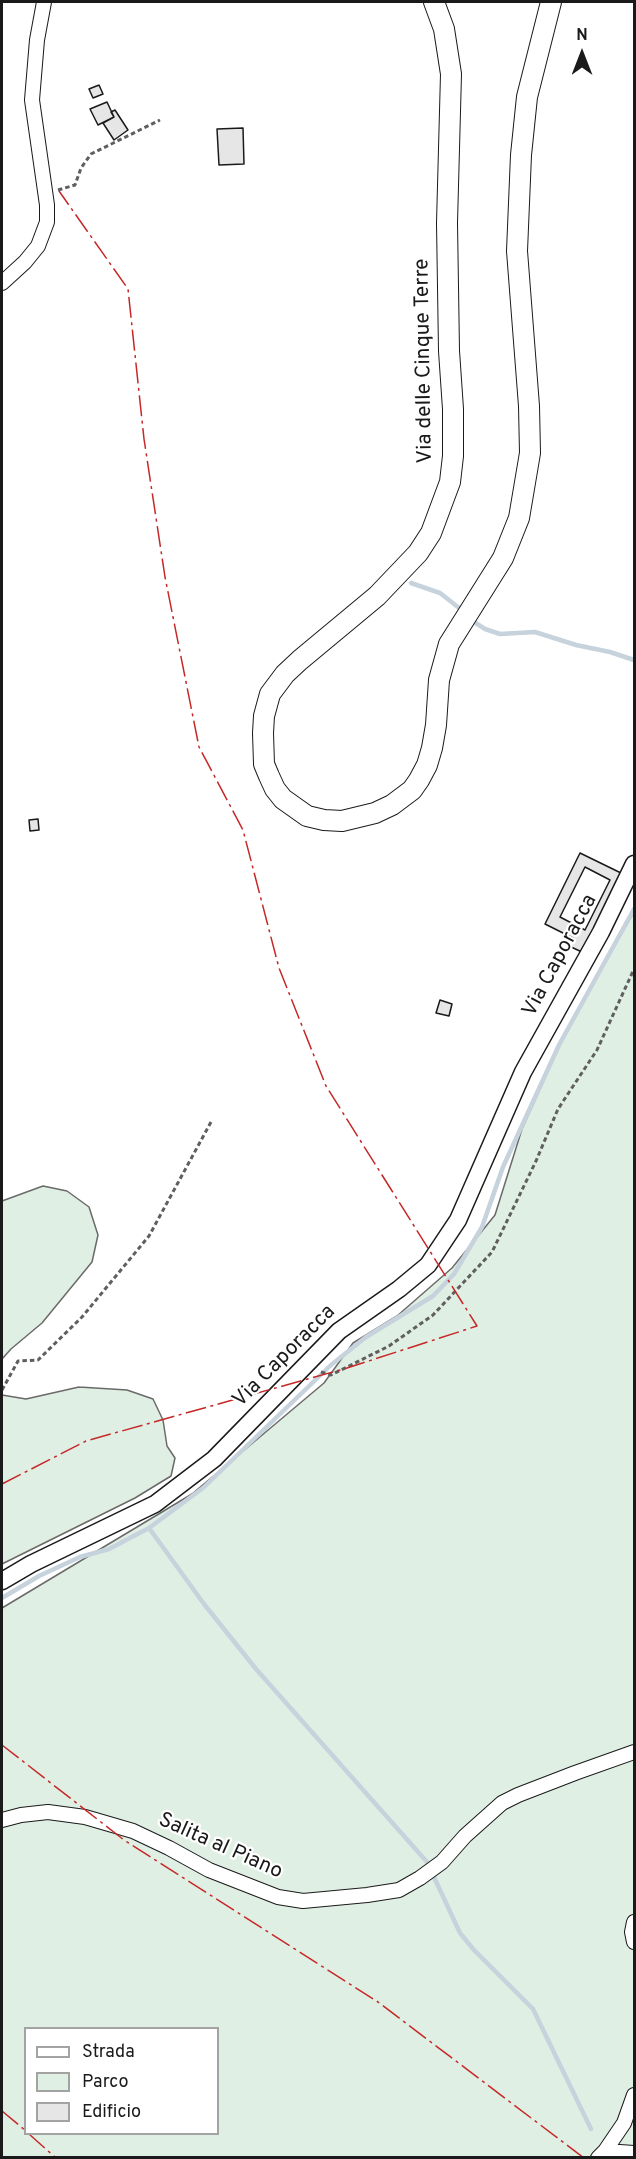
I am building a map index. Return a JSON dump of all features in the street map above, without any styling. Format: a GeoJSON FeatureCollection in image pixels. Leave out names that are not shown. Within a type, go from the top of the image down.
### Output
{"type":"FeatureCollection","features":[{"type":"Feature","properties":{"kind":"main road","name":"Via delle Cinque Terre"},"geometry":{"type":"LineString","coordinates":[[434,2],[444,29],[451,74],[447,223],[449,351],[453,409],[453,456],[450,482],[430,533],[418,553],[377,596],[285,674],[270,694],[264,716],[263,741],[264,764],[269,776],[283,799],[307,816],[324,820],[342,822],[375,813],[392,805],[419,780],[432,748],[439,680],[449,644],[503,558],[519,518],[530,453],[530,406],[517,251],[521,155],[526,97],[551,2]]}},
{"type":"Feature","properties":{"kind":"street"},"geometry":{"type":"LineString","coordinates":[[2,283],[26,262],[38,246],[47,222],[32,100],[37,40],[44,2]]}},
{"type":"Feature","properties":{"kind":"street","name":"Via Caporacca"},"geometry":{"type":"LineString","coordinates":[[2,1581],[31,1564],[155,1504],[214,1460],[339,1331],[399,1289],[428,1265],[458,1220],[523,1072],[601,932],[634,864]]}},
{"type":"Feature","properties":{"kind":"street","name":"Salita al Piano"},"geometry":{"type":"LineString","coordinates":[[2,1820],[48,1812],[86,1817],[133,1831],[209,1870],[278,1897],[303,1901],[367,1895],[399,1890],[420,1878],[442,1862],[465,1836],[502,1803],[634,1752]]}},
{"type":"Feature","properties":{"kind":"street"},"geometry":{"type":"LineString","coordinates":[[634,1922],[632,1932],[634,1942]]}},
{"type":"Feature","properties":{"kind":"street"},"geometry":{"type":"LineString","coordinates":[[601,2154],[624,2123],[634,2095]]}},
{"type":"Feature","properties":{"kind":"street"},"geometry":{"type":"LineString","coordinates":[[601,2154],[634,2152]]}},
{"type":"Feature","properties":{"kind":"path"},"geometry":{"type":"LineString","coordinates":[[44,183],[55,191],[75,185],[81,168],[91,154],[160,120]]}},
{"type":"Feature","properties":{"kind":"path"},"geometry":{"type":"LineString","coordinates":[[306,1366],[331,1376],[389,1346],[434,1315],[492,1252],[537,1161],[558,1109],[597,1050],[634,969]]}},
{"type":"Feature","properties":{"kind":"path"},"geometry":{"type":"LineString","coordinates":[[2,1390],[18,1361],[38,1360],[82,1317],[149,1236],[211,1122]]}},
{"type":"Feature","properties":{"kind":"green space"},"geometry":{"type":"Polygon","coordinates":[[[634,912],[634,2157],[2,2157],[2,1608],[192,1494],[324,1383],[353,1343],[397,1316],[452,1268],[495,1215],[522,1129],[567,1029],[634,912]]]}},
{"type":"Feature","properties":{"kind":"green space"},"geometry":{"type":"Polygon","coordinates":[[[43,1186],[67,1191],[89,1207],[98,1235],[92,1262],[42,1323],[2,1359],[2,1201],[43,1186]]]}},
{"type":"Feature","properties":{"kind":"green space"},"geometry":{"type":"Polygon","coordinates":[[[79,1387],[127,1390],[153,1399],[163,1420],[167,1446],[175,1458],[171,1476],[135,1498],[2,1564],[2,1395],[26,1399],[79,1387]]]}},
{"type":"Feature","properties":{"kind":"building"},"geometry":{"type":"Polygon","coordinates":[[[99,85],[103,94],[93,98],[89,89],[99,85]]]}},
{"type":"Feature","properties":{"kind":"building"},"geometry":{"type":"Polygon","coordinates":[[[107,102],[114,117],[98,125],[90,109],[107,102]]]}},
{"type":"Feature","properties":{"kind":"building"},"geometry":{"type":"Polygon","coordinates":[[[115,110],[128,130],[114,140],[103,123],[114,117],[111,112],[115,110]]]}},
{"type":"Feature","properties":{"kind":"building"},"geometry":{"type":"Polygon","coordinates":[[[243,128],[244,164],[219,165],[217,129],[243,128]]]}},
{"type":"Feature","properties":{"kind":"building"},"geometry":{"type":"Polygon","coordinates":[[[38,819],[39,830],[30,831],[29,820],[38,819]]]}},
{"type":"Feature","properties":{"kind":"building"},"geometry":{"type":"Polygon","coordinates":[[[580,853],[623,874],[584,953],[569,946],[573,938],[545,924],[580,853]],[[585,867],[560,917],[585,930],[610,880],[585,867]]]}},
{"type":"Feature","properties":{"kind":"building"},"geometry":{"type":"Polygon","coordinates":[[[440,1000],[452,1004],[449,1016],[436,1013],[440,1000]]]}},
{"type":"Feature","properties":{"kind":"waterway"},"geometry":{"type":"LineString","coordinates":[[411,583],[440,593],[463,611]]}},
{"type":"Feature","properties":{"kind":"waterway"},"geometry":{"type":"LineString","coordinates":[[471,620],[485,629],[500,634],[535,632],[634,660]]}},
{"type":"Feature","properties":{"kind":"waterway"},"geometry":{"type":"LineString","coordinates":[[2,1598],[39,1576],[80,1557],[109,1549],[149,1528],[203,1488],[331,1365],[366,1337],[433,1296],[454,1274],[482,1227],[503,1167],[559,1045],[634,909]]}},
{"type":"Feature","properties":{"kind":"waterway"},"geometry":{"type":"LineString","coordinates":[[149,1528],[204,1604],[256,1669],[427,1862],[460,1933],[533,2009],[591,2129]]}},
{"type":"Feature","properties":{"kind":"power"},"geometry":{"type":"LineString","coordinates":[[2,1484],[86,1441],[347,1368],[477,1326],[326,1086],[279,968],[243,830],[199,747],[165,577],[144,439],[128,289],[59,191]]}},
{"type":"Feature","properties":{"kind":"power"},"geometry":{"type":"LineString","coordinates":[[2,1745],[124,1840],[378,2002],[584,2158]]}},
{"type":"Feature","properties":{"kind":"power"},"geometry":{"type":"LineString","coordinates":[[2,2111],[24,2129]]}},
{"type":"Feature","properties":{"kind":"power"},"geometry":{"type":"LineString","coordinates":[[30,2135],[56,2158]]}}]}
